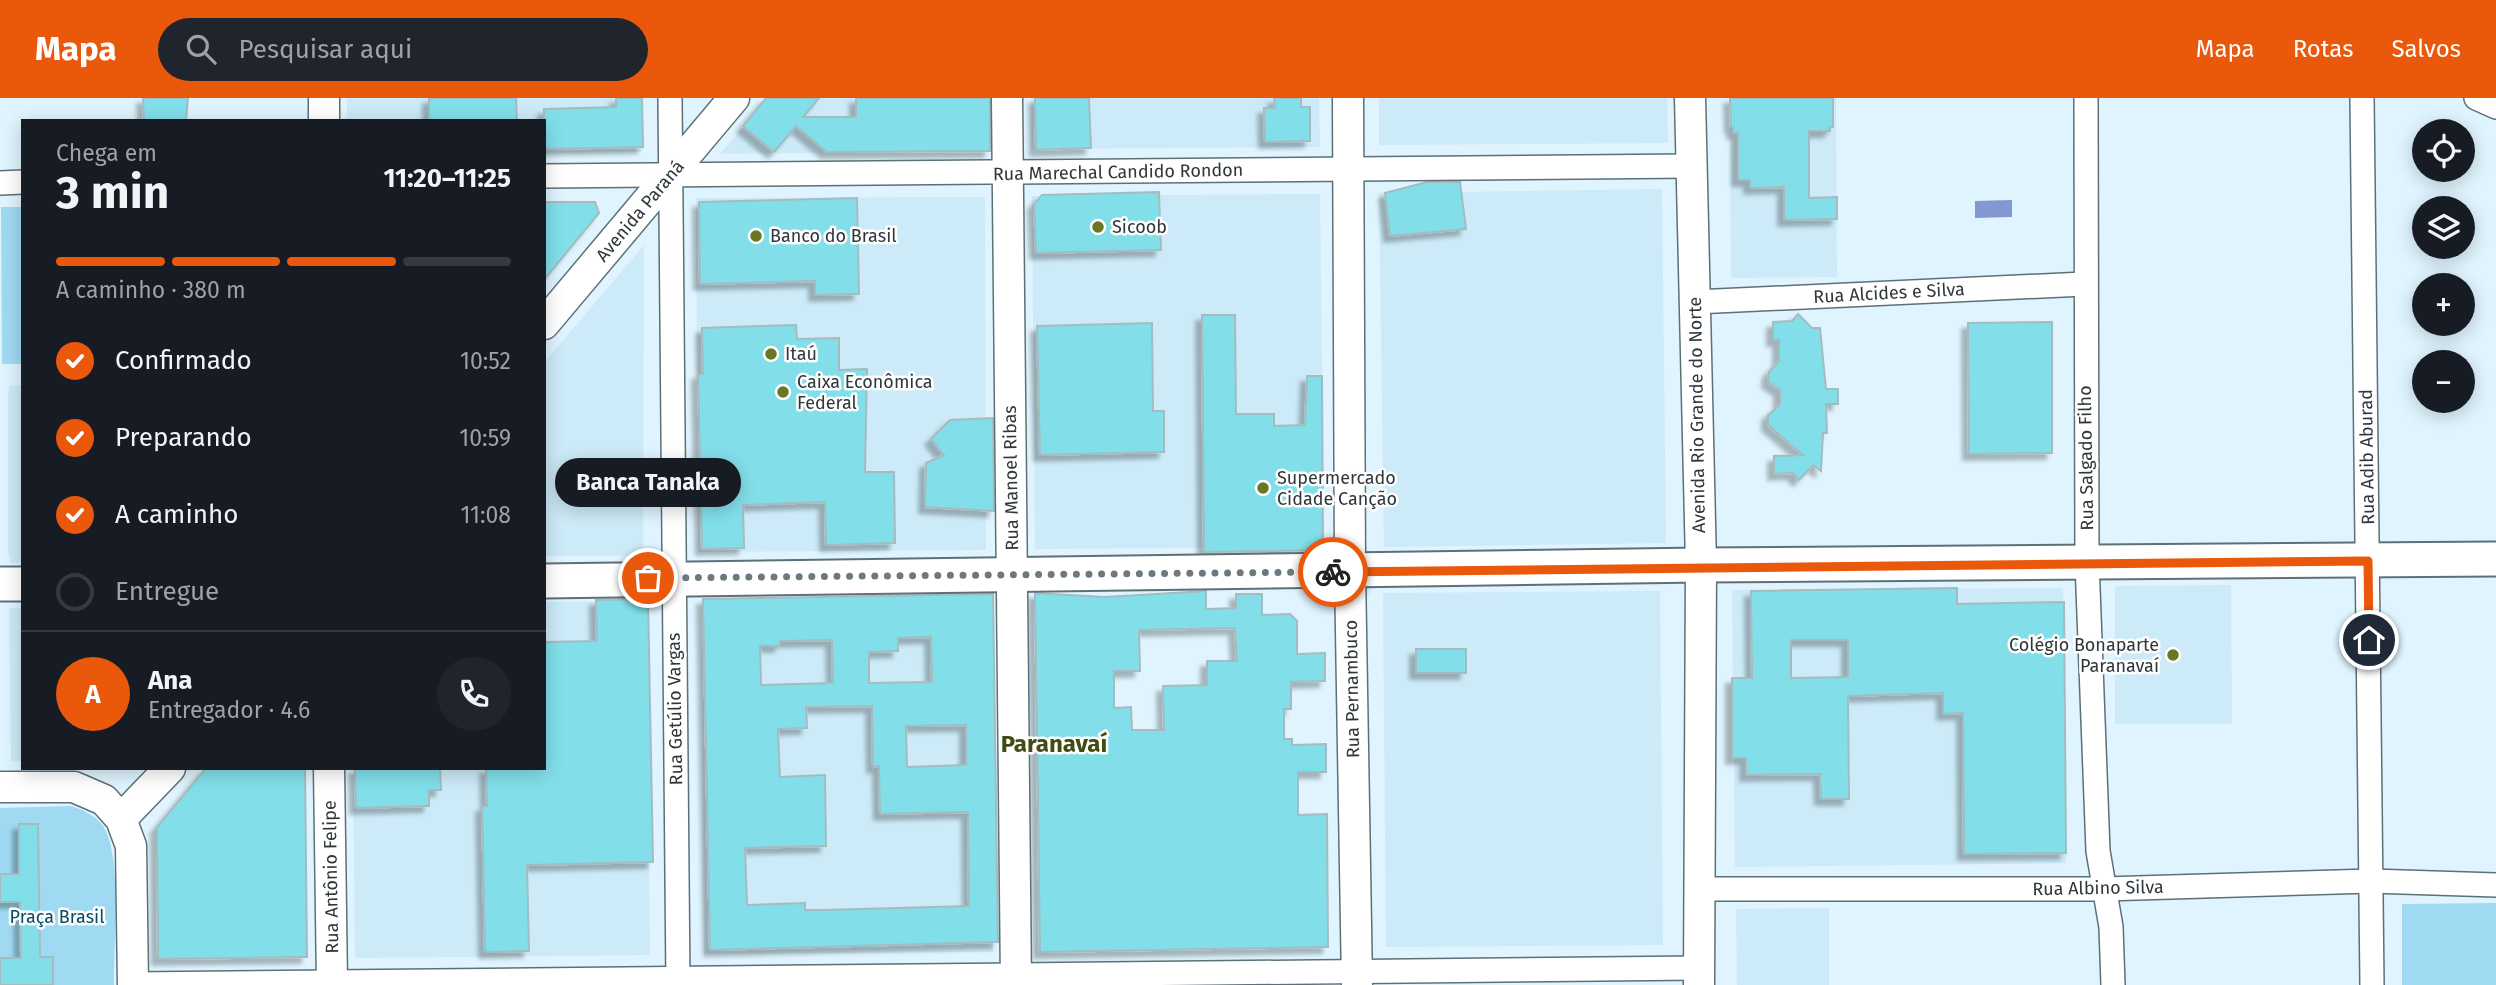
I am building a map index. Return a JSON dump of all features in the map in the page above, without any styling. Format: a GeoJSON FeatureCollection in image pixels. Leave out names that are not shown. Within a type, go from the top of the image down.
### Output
{"type":"FeatureCollection","features":[{"type":"Feature","properties":{"kind":"main road"},"geometry":{"type":"LineString","coordinates":[[546,581],[1350,572],[1701,565],[2496,559]]}},
{"type":"Feature","properties":{"kind":"main road"},"geometry":{"type":"LineString","coordinates":[[0,584],[21,583]]}},
{"type":"Feature","properties":{"kind":"street"},"geometry":{"type":"LineString","coordinates":[[324,98],[324,119]]}},
{"type":"Feature","properties":{"kind":"street","name":"Rua Getúlio Vargas"},"geometry":{"type":"LineString","coordinates":[[670,98],[678,982]]}},
{"type":"Feature","properties":{"kind":"street","name":"Avenida Paraná"},"geometry":{"type":"LineString","coordinates":[[546,322],[734,98]]}},
{"type":"Feature","properties":{"kind":"street","name":"Rua Manoel Ribas"},"geometry":{"type":"LineString","coordinates":[[1007,98],[1016,980]]}},
{"type":"Feature","properties":{"kind":"street","name":"Rua Pernambuco"},"geometry":{"type":"LineString","coordinates":[[1348,98],[1350,572],[1357,978]]}},
{"type":"Feature","properties":{"kind":"street","name":"Avenida Rio Grande do Norte"},"geometry":{"type":"LineString","coordinates":[[1690,98],[1701,565],[1699,977]]}},
{"type":"Feature","properties":{"kind":"street","name":"Rua Salgado Filho"},"geometry":{"type":"LineString","coordinates":[[2086,98],[2084,284],[2087,562],[2098,851],[2111,927],[2113,985]]}},
{"type":"Feature","properties":{"kind":"street","name":"Rua Adib Aburad"},"geometry":{"type":"LineString","coordinates":[[2362,98],[2372,985]]}},
{"type":"Feature","properties":{"kind":"street"},"geometry":{"type":"LineString","coordinates":[[2476,98],[2496,107]]}},
{"type":"Feature","properties":{"kind":"street","name":"Rua Marechal Candido Rondon"},"geometry":{"type":"LineString","coordinates":[[546,176],[1692,166]]}},
{"type":"Feature","properties":{"kind":"street"},"geometry":{"type":"LineString","coordinates":[[0,183],[21,182]]}},
{"type":"Feature","properties":{"kind":"street","name":"Rua Alcides e Silva"},"geometry":{"type":"LineString","coordinates":[[1695,302],[2084,284]]}},
{"type":"Feature","properties":{"kind":"street"},"geometry":{"type":"LineString","coordinates":[[121,820],[168,770]]}},
{"type":"Feature","properties":{"kind":"street","name":"Rua Antônio Felipe"},"geometry":{"type":"LineString","coordinates":[[329,770],[332,983]]}},
{"type":"Feature","properties":{"kind":"street"},"geometry":{"type":"LineString","coordinates":[[0,787],[74,787],[104,800],[121,820],[131,846],[133,984],[1699,977]]}},
{"type":"Feature","properties":{"kind":"street","name":"Rua Albino Silva"},"geometry":{"type":"LineString","coordinates":[[1699,889],[2104,889],[2371,881],[2496,885]]}},
{"type":"Feature","properties":{"kind":"shaded area"},"geometry":{"type":"Polygon","coordinates":[[[347,98],[642,98],[642,152],[546,153],[546,119],[347,119],[347,98]]]}},
{"type":"Feature","properties":{"kind":"shaded area"},"geometry":{"type":"Polygon","coordinates":[[[768,98],[984,98],[984,151],[720,154],[768,98]]]}},
{"type":"Feature","properties":{"kind":"shaded area"},"geometry":{"type":"Polygon","coordinates":[[[1031,98],[1319,98],[1320,147],[1031,149],[1031,98]]]}},
{"type":"Feature","properties":{"kind":"shaded area"},"geometry":{"type":"Polygon","coordinates":[[[1379,98],[1667,98],[1668,143],[1379,145],[1379,98]]]}},
{"type":"Feature","properties":{"kind":"shaded area"},"geometry":{"type":"Polygon","coordinates":[[[1730,98],[1836,98],[1837,277],[1731,278],[1730,98]]]}},
{"type":"Feature","properties":{"kind":"shaded area"},"geometry":{"type":"Polygon","coordinates":[[[1662,189],[1666,543],[1384,547],[1379,193],[1662,189]]]}},
{"type":"Feature","properties":{"kind":"shaded area"},"geometry":{"type":"Polygon","coordinates":[[[1320,194],[1324,547],[1035,549],[1032,196],[1320,194]]]}},
{"type":"Feature","properties":{"kind":"shaded area"},"geometry":{"type":"Polygon","coordinates":[[[985,197],[986,550],[698,552],[696,198],[985,197]]]}},
{"type":"Feature","properties":{"kind":"shaded area"},"geometry":{"type":"Polygon","coordinates":[[[2012,200],[2012,217],[1975,218],[1975,201],[2012,200]]]}},
{"type":"Feature","properties":{"kind":"shaded area"},"geometry":{"type":"Polygon","coordinates":[[[644,245],[643,556],[546,556],[546,361],[644,245]]]}},
{"type":"Feature","properties":{"kind":"shaded area"},"geometry":{"type":"Polygon","coordinates":[[[21,385],[21,562],[11,563],[8,552],[9,387],[21,385]]]}},
{"type":"Feature","properties":{"kind":"shaded area","name":"Colégio Bonaparte Paranavaí"},"geometry":{"type":"Polygon","coordinates":[[[2231,585],[2232,724],[2115,724],[2115,586],[2231,585]]]}},
{"type":"Feature","properties":{"kind":"shaded area"},"geometry":{"type":"Polygon","coordinates":[[[2063,588],[2066,863],[1735,867],[1732,590],[2063,588]]]}},
{"type":"Feature","properties":{"kind":"shaded area"},"geometry":{"type":"Polygon","coordinates":[[[1660,591],[1663,945],[1386,947],[1383,593],[1660,591]]]}},
{"type":"Feature","properties":{"kind":"shaded area"},"geometry":{"type":"Polygon","coordinates":[[[990,598],[993,952],[704,954],[701,600],[990,598]]]}},
{"type":"Feature","properties":{"kind":"shaded area"},"geometry":{"type":"Polygon","coordinates":[[[646,601],[650,955],[355,958],[353,770],[546,770],[546,602],[646,601]]]}},
{"type":"Feature","properties":{"kind":"shaded area"},"geometry":{"type":"Polygon","coordinates":[[[9,608],[21,608],[21,761],[11,761],[9,608]]]}},
{"type":"Feature","properties":{"kind":"shaded area"},"geometry":{"type":"Polygon","coordinates":[[[1829,908],[1829,985],[1737,985],[1736,909],[1829,908]]]}},
{"type":"Feature","properties":{"kind":"green space"},"geometry":{"type":"Polygon","coordinates":[[[1,207],[21,207],[21,364],[2,364],[1,207]]]}},
{"type":"Feature","properties":{"kind":"green space","name":"Praça Brasil"},"geometry":{"type":"Polygon","coordinates":[[[71,806],[96,818],[106,831],[111,845],[115,884],[114,985],[0,985],[0,808],[71,806]]]}},
{"type":"Feature","properties":{"kind":"green space"},"geometry":{"type":"Polygon","coordinates":[[[2496,903],[2496,985],[2402,985],[2402,904],[2496,903]]]}},
{"type":"Feature","properties":{"kind":"building"},"geometry":{"type":"Polygon","coordinates":[[[143,98],[188,98],[186,119],[144,119],[143,98]]]}},
{"type":"Feature","properties":{"kind":"building"},"geometry":{"type":"Polygon","coordinates":[[[429,98],[516,98],[517,119],[429,119],[429,98]]]}},
{"type":"Feature","properties":{"kind":"building"},"geometry":{"type":"Polygon","coordinates":[[[616,98],[642,98],[643,147],[546,149],[544,109],[616,107],[616,98]]]}},
{"type":"Feature","properties":{"kind":"building"},"geometry":{"type":"Polygon","coordinates":[[[766,98],[819,98],[803,117],[856,117],[856,98],[990,98],[990,151],[827,152],[796,126],[774,152],[743,126],[766,98]]]}},
{"type":"Feature","properties":{"kind":"building"},"geometry":{"type":"Polygon","coordinates":[[[1035,98],[1089,98],[1091,148],[1036,150],[1035,98]]]}},
{"type":"Feature","properties":{"kind":"building"},"geometry":{"type":"Polygon","coordinates":[[[1274,98],[1301,98],[1301,107],[1310,107],[1310,141],[1265,142],[1264,108],[1275,108],[1274,98]]]}},
{"type":"Feature","properties":{"kind":"building"},"geometry":{"type":"Polygon","coordinates":[[[1730,98],[1833,98],[1833,127],[1830,127],[1830,131],[1809,131],[1809,198],[1837,197],[1837,219],[1784,220],[1784,187],[1750,188],[1750,180],[1738,180],[1738,133],[1733,133],[1731,127],[1730,98]]]}},
{"type":"Feature","properties":{"kind":"building"},"geometry":{"type":"Polygon","coordinates":[[[1427,182],[1460,182],[1466,229],[1390,236],[1385,193],[1427,182]]]}},
{"type":"Feature","properties":{"kind":"building","name":"Sicoob"},"geometry":{"type":"Polygon","coordinates":[[[1159,192],[1161,250],[1036,253],[1034,204],[1042,195],[1159,192]]]}},
{"type":"Feature","properties":{"kind":"building","name":"Banco do Brasil"},"geometry":{"type":"Polygon","coordinates":[[[857,198],[859,294],[815,295],[815,281],[700,284],[699,202],[857,198]]]}},
{"type":"Feature","properties":{"kind":"building"},"geometry":{"type":"Polygon","coordinates":[[[546,202],[595,202],[599,213],[546,278],[546,202]]]}},
{"type":"Feature","properties":{"kind":"building"},"geometry":{"type":"Polygon","coordinates":[[[1798,314],[1812,328],[1820,328],[1826,389],[1838,389],[1838,404],[1826,404],[1827,433],[1823,433],[1821,471],[1813,465],[1799,480],[1793,473],[1774,474],[1774,456],[1803,455],[1768,425],[1768,415],[1780,405],[1780,390],[1768,382],[1769,372],[1779,361],[1779,340],[1773,340],[1773,322],[1792,321],[1798,314]]]}},
{"type":"Feature","properties":{"kind":"building","name":"Supermercado Cidade Canção"},"geometry":{"type":"Polygon","coordinates":[[[1202,315],[1235,315],[1236,414],[1274,414],[1274,426],[1305,425],[1307,376],[1322,376],[1323,550],[1204,552],[1202,315]]]}},
{"type":"Feature","properties":{"kind":"building"},"geometry":{"type":"Polygon","coordinates":[[[2052,322],[2052,453],[1969,454],[1968,323],[2052,322]]]}},
{"type":"Feature","properties":{"kind":"building"},"geometry":{"type":"Polygon","coordinates":[[[1152,323],[1153,411],[1164,411],[1164,452],[1040,455],[1037,326],[1152,323]]]}},
{"type":"Feature","properties":{"kind":"building"},"geometry":{"type":"Polygon","coordinates":[[[796,325],[797,339],[839,338],[839,370],[867,369],[865,472],[894,472],[895,543],[826,545],[825,502],[743,505],[744,548],[702,549],[698,374],[703,374],[702,328],[796,325]]]}},
{"type":"Feature","properties":{"kind":"building"},"geometry":{"type":"Polygon","coordinates":[[[993,418],[994,511],[925,507],[926,463],[944,455],[931,439],[950,420],[993,418]]]}},
{"type":"Feature","properties":{"kind":"building"},"geometry":{"type":"Polygon","coordinates":[[[1957,588],[1957,604],[2064,602],[2066,853],[1964,854],[1963,713],[1943,714],[1943,693],[1848,696],[1849,799],[1821,799],[1820,774],[1746,775],[1746,758],[1732,758],[1732,678],[1752,678],[1751,591],[1957,588]],[[1791,640],[1791,678],[1848,677],[1848,640],[1791,640]]]}},
{"type":"Feature","properties":{"kind":"building"},"geometry":{"type":"Polygon","coordinates":[[[1206,591],[1206,609],[1236,608],[1236,594],[1262,594],[1262,615],[1290,614],[1297,621],[1297,654],[1325,653],[1325,681],[1291,682],[1291,709],[1284,709],[1284,739],[1292,739],[1292,745],[1326,744],[1326,772],[1298,772],[1298,815],[1327,814],[1328,947],[1040,952],[1035,593],[1105,597],[1206,591]],[[1235,628],[1139,630],[1140,671],[1114,671],[1114,708],[1131,707],[1132,730],[1164,730],[1163,686],[1207,685],[1207,661],[1237,661],[1235,628]]]}},
{"type":"Feature","properties":{"kind":"building"},"geometry":{"type":"Polygon","coordinates":[[[993,594],[998,942],[710,950],[703,599],[993,594]],[[931,637],[898,638],[898,651],[869,652],[869,683],[932,682],[931,637]],[[832,640],[780,641],[780,646],[760,646],[761,685],[833,683],[832,640]],[[872,706],[806,707],[807,728],[778,729],[780,777],[825,775],[826,846],[745,848],[747,905],[805,903],[805,910],[969,906],[968,812],[880,814],[879,766],[873,767],[872,706]],[[966,725],[906,726],[907,767],[966,765],[966,725]]]}},
{"type":"Feature","properties":{"kind":"building"},"geometry":{"type":"Polygon","coordinates":[[[648,599],[653,862],[527,865],[529,951],[485,952],[482,806],[487,806],[486,770],[546,770],[546,642],[597,641],[596,600],[648,599]]]}},
{"type":"Feature","properties":{"kind":"building"},"geometry":{"type":"Polygon","coordinates":[[[1416,649],[1466,649],[1466,673],[1416,673],[1416,649]]]}},
{"type":"Feature","properties":{"kind":"building"},"geometry":{"type":"Polygon","coordinates":[[[204,770],[305,770],[307,957],[158,959],[157,827],[204,770]]]}},
{"type":"Feature","properties":{"kind":"building"},"geometry":{"type":"Polygon","coordinates":[[[355,770],[440,770],[441,790],[429,790],[429,806],[356,808],[355,770]]]}},
{"type":"Feature","properties":{"kind":"building"},"geometry":{"type":"Polygon","coordinates":[[[19,824],[38,824],[40,957],[53,957],[53,985],[0,985],[0,958],[21,958],[20,902],[0,902],[0,874],[19,874],[19,824]]]}},
{"type":"Feature","properties":{"kind":"way so far"},"geometry":{"type":"LineString","coordinates":[[648,578],[1333,572]]}},
{"type":"Feature","properties":{"kind":"place","name":"Sicoob"},"geometry":{"type":"Point","coordinates":[1098,227]}},
{"type":"Feature","properties":{"kind":"place","name":"Banco do Brasil"},"geometry":{"type":"Point","coordinates":[756,236]}},
{"type":"Feature","properties":{"kind":"place","name":"Itaú"},"geometry":{"type":"Point","coordinates":[771,354]}},
{"type":"Feature","properties":{"kind":"place","name":"Caixa Econômica Federal"},"geometry":{"type":"Point","coordinates":[783,392]}},
{"type":"Feature","properties":{"kind":"place","name":"Supermercado Cidade Canção"},"geometry":{"type":"Point","coordinates":[1263,488]}},
{"type":"Feature","properties":{"kind":"place","name":"Banca Tanaka"},"geometry":{"type":"Point","coordinates":[648,578]}},
{"type":"Feature","properties":{"kind":"place","name":"Colégio Bonaparte Paranavaí"},"geometry":{"type":"Point","coordinates":[2173,655]}},
{"type":"Feature","properties":{"kind":"district","name":"Paranavaí"},"geometry":{"type":"Point","coordinates":[1054,744]}},
{"type":"Feature","properties":{"kind":"route"},"geometry":{"type":"LineString","coordinates":[[1333,572],[1728,565],[2368,561],[2369,640]]}}]}
